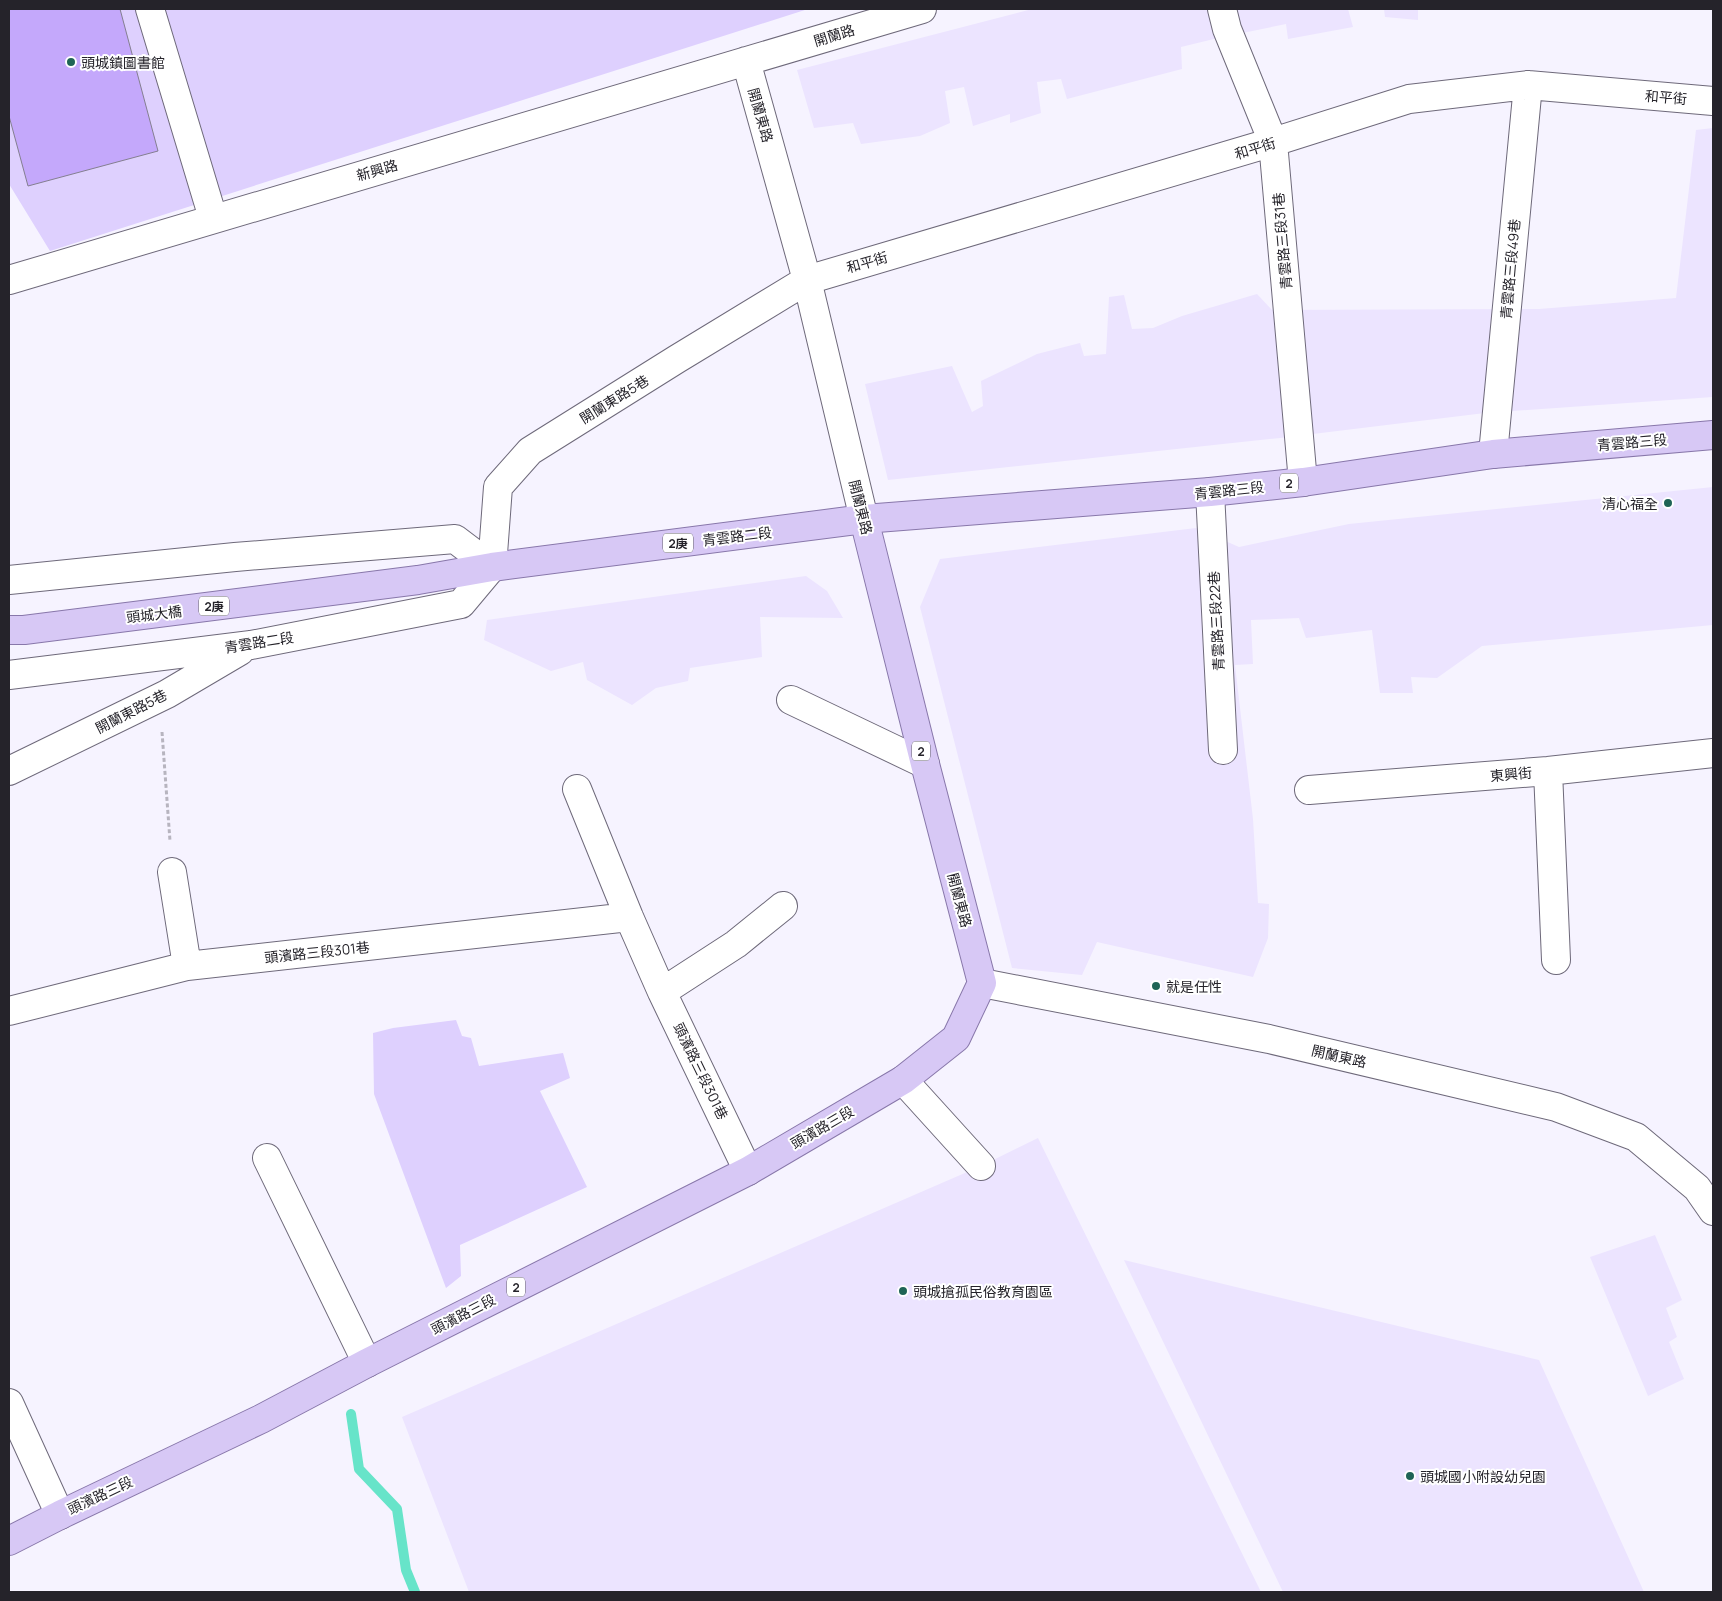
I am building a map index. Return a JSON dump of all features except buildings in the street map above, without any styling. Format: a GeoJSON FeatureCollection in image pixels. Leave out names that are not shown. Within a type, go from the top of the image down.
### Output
{"type":"FeatureCollection","features":[{"type":"Feature","properties":{"kind":"main road","name":"青雲路三段"},"geometry":{"type":"LineString","coordinates":[[864,519],[1210,492],[1303,482],[1493,454],[1713,435]]}},
{"type":"Feature","properties":{"kind":"main road","name":"青雲路二段"},"geometry":{"type":"LineString","coordinates":[[418,580],[492,567],[864,519]]}},
{"type":"Feature","properties":{"kind":"main road","name":"開蘭東路"},"geometry":{"type":"LineString","coordinates":[[864,519],[982,982]]}},
{"type":"Feature","properties":{"kind":"main road","name":"頭城大橋"},"geometry":{"type":"LineString","coordinates":[[9,630],[24,630],[418,580]]}},
{"type":"Feature","properties":{"kind":"main road","name":"頭濱路三段"},"geometry":{"type":"LineString","coordinates":[[9,1541],[261,1419],[367,1362],[748,1170],[903,1080],[956,1038],[982,982]]}},
{"type":"Feature","properties":{"kind":"street"},"geometry":{"type":"LineString","coordinates":[[150,9],[213,218]]}},
{"type":"Feature","properties":{"kind":"street","name":"開蘭路"},"geometry":{"type":"LineString","coordinates":[[746,61],[922,9]]}},
{"type":"Feature","properties":{"kind":"street","name":"青雲路三段31巷"},"geometry":{"type":"LineString","coordinates":[[1222,9],[1227,30],[1273,142],[1303,482]]}},
{"type":"Feature","properties":{"kind":"street","name":"新興路"},"geometry":{"type":"LineString","coordinates":[[9,280],[746,61]]}},
{"type":"Feature","properties":{"kind":"street","name":"開蘭東路"},"geometry":{"type":"LineString","coordinates":[[746,61],[807,280],[864,519]]}},
{"type":"Feature","properties":{"kind":"street","name":"和平街"},"geometry":{"type":"LineString","coordinates":[[807,280],[1273,142],[1409,99],[1528,85],[1713,101]]}},
{"type":"Feature","properties":{"kind":"street","name":"青雲路三段49巷"},"geometry":{"type":"LineString","coordinates":[[1493,454],[1528,85]]}},
{"type":"Feature","properties":{"kind":"street","name":"開蘭東路5巷"},"geometry":{"type":"LineString","coordinates":[[492,567],[498,486],[530,451],[677,358],[807,280]]}},
{"type":"Feature","properties":{"kind":"street","name":"青雲路三段22巷"},"geometry":{"type":"LineString","coordinates":[[1210,492],[1223,750]]}},
{"type":"Feature","properties":{"kind":"street"},"geometry":{"type":"LineString","coordinates":[[9,580],[225,558],[455,538],[492,567]]}},
{"type":"Feature","properties":{"kind":"street","name":"青雲路二段"},"geometry":{"type":"LineString","coordinates":[[9,675],[251,645],[461,604],[492,567]]}},
{"type":"Feature","properties":{"kind":"street","name":"開蘭東路5巷"},"geometry":{"type":"LineString","coordinates":[[9,771],[167,694],[251,645]]}},
{"type":"Feature","properties":{"kind":"street"},"geometry":{"type":"LineString","coordinates":[[791,700],[925,764]]}},
{"type":"Feature","properties":{"kind":"street","name":"東興街"},"geometry":{"type":"LineString","coordinates":[[1309,790],[1548,771],[1713,754]]}},
{"type":"Feature","properties":{"kind":"street"},"geometry":{"type":"LineString","coordinates":[[1548,771],[1556,960]]}},
{"type":"Feature","properties":{"kind":"street","name":"頭濱路三段301巷"},"geometry":{"type":"LineString","coordinates":[[577,789],[662,992],[748,1170]]}},
{"type":"Feature","properties":{"kind":"street"},"geometry":{"type":"LineString","coordinates":[[172,872],[188,966]]}},
{"type":"Feature","properties":{"kind":"street"},"geometry":{"type":"LineString","coordinates":[[662,992],[736,944],[783,906]]}},
{"type":"Feature","properties":{"kind":"street","name":"頭濱路三段301巷"},"geometry":{"type":"LineString","coordinates":[[9,1011],[188,966],[629,917]]}},
{"type":"Feature","properties":{"kind":"street","name":"開蘭東路"},"geometry":{"type":"LineString","coordinates":[[982,982],[1269,1039],[1556,1107],[1636,1137],[1697,1188],[1713,1211]]}},
{"type":"Feature","properties":{"kind":"street"},"geometry":{"type":"LineString","coordinates":[[903,1080],[981,1166]]}},
{"type":"Feature","properties":{"kind":"street"},"geometry":{"type":"LineString","coordinates":[[267,1158],[367,1362]]}},
{"type":"Feature","properties":{"kind":"street"},"geometry":{"type":"LineString","coordinates":[[9,1403],[60,1515]]}},
{"type":"Feature","properties":{"kind":"path"},"geometry":{"type":"LineString","coordinates":[[162,730],[172,872]]}},
{"type":"Feature","properties":{"kind":"shaded area"},"geometry":{"type":"Polygon","coordinates":[[[9,9],[808,9],[50,251],[9,184],[9,9]]]}},
{"type":"Feature","properties":{"kind":"shaded area"},"geometry":{"type":"Polygon","coordinates":[[[1032,9],[1348,9],[1353,27],[1288,39],[1286,24],[1181,47],[1182,69],[1067,99],[1061,79],[1037,82],[1041,113],[1010,123],[1010,114],[973,126],[964,87],[945,91],[950,123],[920,136],[861,144],[853,123],[814,128],[797,70],[1032,9]]]}},
{"type":"Feature","properties":{"kind":"shaded area"},"geometry":{"type":"Polygon","coordinates":[[[1384,9],[1418,9],[1418,20],[1385,17],[1384,9]]]}},
{"type":"Feature","properties":{"kind":"shaded area"},"geometry":{"type":"Polygon","coordinates":[[[1713,128],[1713,397],[1485,413],[1280,438],[888,480],[865,384],[952,366],[972,412],[983,406],[981,381],[1037,354],[1080,343],[1084,356],[1106,354],[1109,297],[1124,295],[1132,329],[1153,328],[1182,316],[1257,294],[1272,310],[1539,309],[1676,298],[1696,130],[1713,128]]]}},
{"type":"Feature","properties":{"kind":"shaded area"},"geometry":{"type":"Polygon","coordinates":[[[1713,487],[1713,625],[1482,646],[1437,678],[1411,677],[1413,693],[1380,693],[1372,630],[1306,638],[1299,618],[1251,620],[1253,664],[1235,665],[1253,819],[1258,903],[1269,904],[1268,938],[1253,977],[1097,942],[1082,975],[1012,968],[920,607],[940,559],[1196,528],[1239,547],[1349,524],[1713,487]]]}},
{"type":"Feature","properties":{"kind":"shaded area"},"geometry":{"type":"Polygon","coordinates":[[[806,576],[827,591],[843,618],[760,617],[762,657],[690,668],[688,681],[656,688],[632,705],[587,680],[583,662],[551,671],[484,640],[487,620],[806,576]]]}},
{"type":"Feature","properties":{"kind":"shaded area"},"geometry":{"type":"Polygon","coordinates":[[[456,1020],[462,1036],[471,1038],[479,1066],[563,1053],[570,1078],[540,1091],[587,1187],[460,1245],[461,1276],[446,1288],[374,1094],[373,1033],[393,1028],[456,1020]]]}},
{"type":"Feature","properties":{"kind":"shaded area","name":"頭城搶孤民俗教育園區"},"geometry":{"type":"Polygon","coordinates":[[[1038,1138],[1261,1592],[469,1592],[402,1417],[981,1166],[1038,1138]]]}},
{"type":"Feature","properties":{"kind":"shaded area"},"geometry":{"type":"Polygon","coordinates":[[[1655,1235],[1682,1300],[1666,1308],[1677,1337],[1669,1342],[1684,1379],[1648,1396],[1590,1257],[1655,1235]]]}},
{"type":"Feature","properties":{"kind":"shaded area","name":"頭城國小附設幼兒園"},"geometry":{"type":"Polygon","coordinates":[[[1124,1260],[1539,1360],[1644,1592],[1283,1592],[1124,1260]]]}},
{"type":"Feature","properties":{"kind":"waterway"},"geometry":{"type":"LineString","coordinates":[[351,1414],[359,1469],[397,1509],[406,1570],[415,1592]]}},
{"type":"Feature","properties":{"kind":"place","name":"頭城鎮圖書館"},"geometry":{"type":"Point","coordinates":[71,62]}},
{"type":"Feature","properties":{"kind":"place","name":"清心福全"},"geometry":{"type":"Point","coordinates":[1668,503]}},
{"type":"Feature","properties":{"kind":"place","name":"就是任性"},"geometry":{"type":"Point","coordinates":[1156,986]}},
{"type":"Feature","properties":{"kind":"place","name":"頭城搶孤民俗教育園區"},"geometry":{"type":"Point","coordinates":[903,1291]}},
{"type":"Feature","properties":{"kind":"place","name":"頭城國小附設幼兒園"},"geometry":{"type":"Point","coordinates":[1410,1476]}}]}
